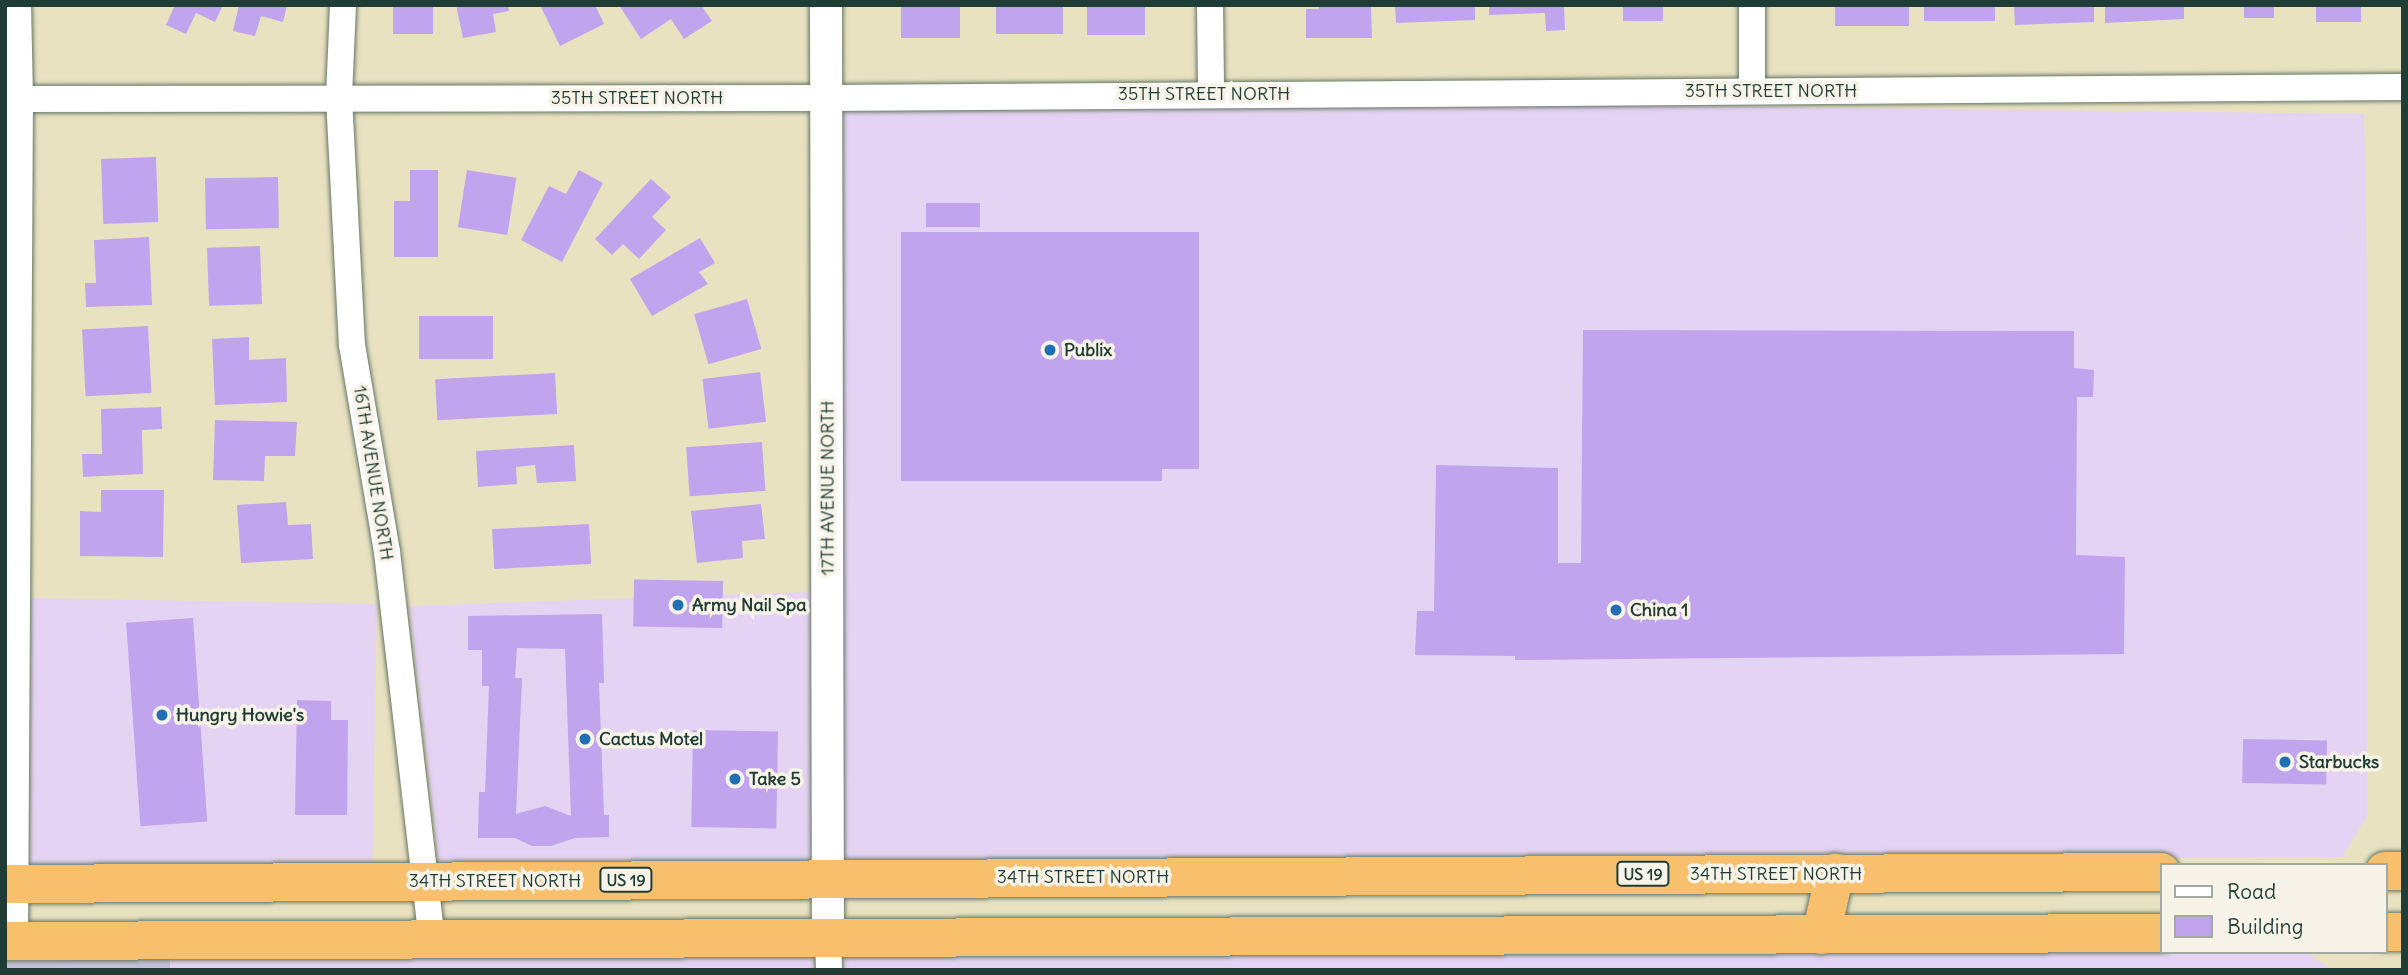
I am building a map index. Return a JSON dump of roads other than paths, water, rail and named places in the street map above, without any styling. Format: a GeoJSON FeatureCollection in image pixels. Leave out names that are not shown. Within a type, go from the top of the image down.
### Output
{"type":"FeatureCollection","features":[{"type":"Feature","properties":{"kind":"highway","name":"34TH STREET NORTH"},"geometry":{"type":"LineString","coordinates":[[10,884],[2160,872]]}},
{"type":"Feature","properties":{"kind":"highway"},"geometry":{"type":"LineString","coordinates":[[1821,935],[1835,873]]}},
{"type":"Feature","properties":{"kind":"highway"},"geometry":{"type":"LineString","coordinates":[[10,941],[432,940],[829,955],[1821,935],[2160,933]]}},
{"type":"Feature","properties":{"kind":"street"},"geometry":{"type":"LineString","coordinates":[[10,941],[13,99],[18,5]]}},
{"type":"Feature","properties":{"kind":"street","name":"16TH AVENUE NORTH"},"geometry":{"type":"LineString","coordinates":[[343,5],[339,98],[352,345],[387,552],[432,940]]}},
{"type":"Feature","properties":{"kind":"street","name":"17TH AVENUE NORTH"},"geometry":{"type":"LineString","coordinates":[[826,5],[829,955]]}},
{"type":"Feature","properties":{"kind":"street"},"geometry":{"type":"LineString","coordinates":[[1210,5],[1211,93]]}},
{"type":"Feature","properties":{"kind":"street"},"geometry":{"type":"LineString","coordinates":[[1752,5],[1752,91]]}},
{"type":"Feature","properties":{"kind":"street","name":"35TH STREET NORTH"},"geometry":{"type":"LineString","coordinates":[[13,99],[826,98],[1211,93],[2403,87]]}},
{"type":"Feature","properties":{"kind":"place","name":"Publix"},"geometry":{"type":"Point","coordinates":[1050,350]}},
{"type":"Feature","properties":{"kind":"place","name":"Army Nail Spa"},"geometry":{"type":"Point","coordinates":[678,605]}},
{"type":"Feature","properties":{"kind":"place","name":"China 1"},"geometry":{"type":"Point","coordinates":[1616,610]}},
{"type":"Feature","properties":{"kind":"place","name":"Hungry Howie's"},"geometry":{"type":"Point","coordinates":[162,715]}},
{"type":"Feature","properties":{"kind":"place","name":"Cactus Motel"},"geometry":{"type":"Point","coordinates":[585,739]}},
{"type":"Feature","properties":{"kind":"place","name":"Starbucks"},"geometry":{"type":"Point","coordinates":[2285,762]}},
{"type":"Feature","properties":{"kind":"place","name":"Take 5"},"geometry":{"type":"Point","coordinates":[735,779]}}]}
